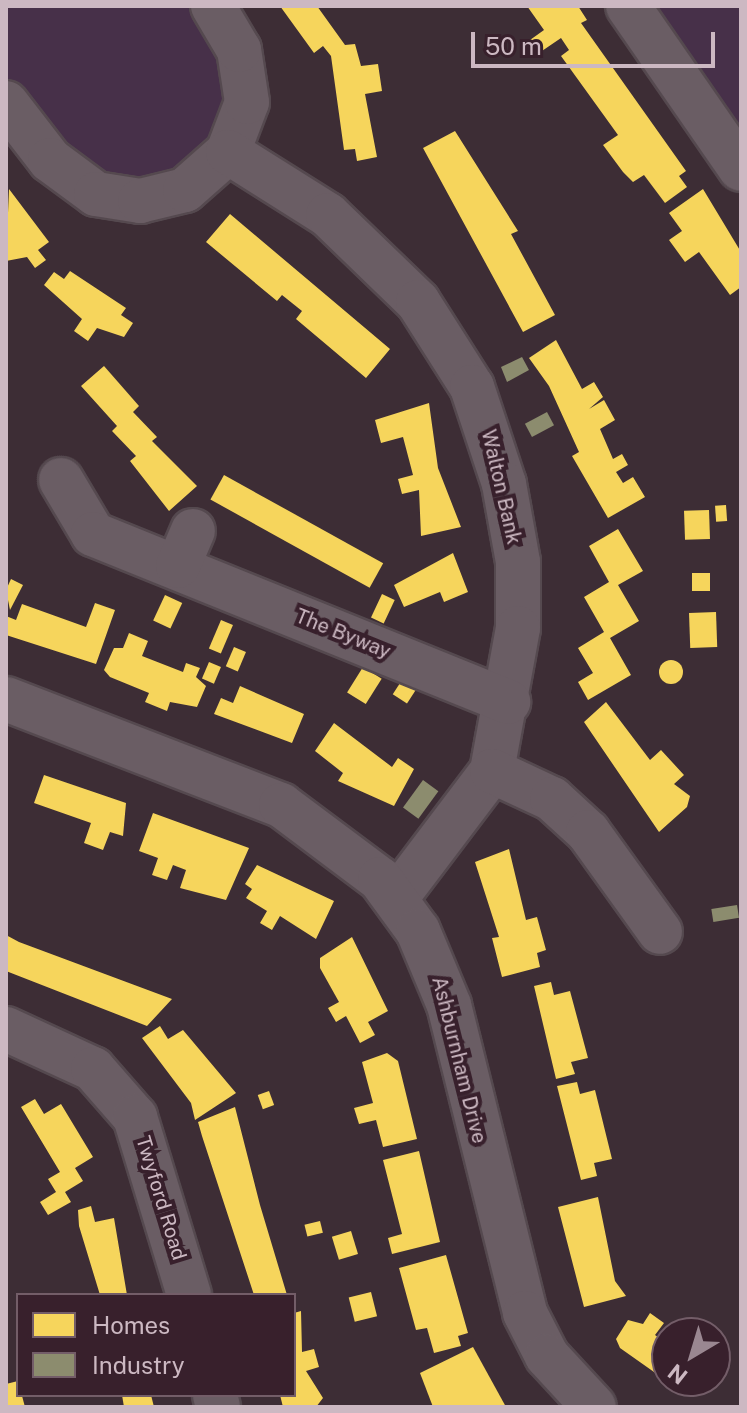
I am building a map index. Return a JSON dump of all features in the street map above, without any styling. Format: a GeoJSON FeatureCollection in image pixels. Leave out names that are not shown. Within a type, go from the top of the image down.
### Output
{"type":"FeatureCollection","features":[{"type":"Feature","properties":{"kind":"street"},"geometry":{"type":"LineString","coordinates":[[6,103],[67,178],[112,199],[160,199],[185,190],[228,152],[243,119],[246,82],[239,50],[213,6]]}},
{"type":"Feature","properties":{"kind":"street"},"geometry":{"type":"LineString","coordinates":[[628,6],[741,169]]}},
{"type":"Feature","properties":{"kind":"street","name":"Walton Bank"},"geometry":{"type":"LineString","coordinates":[[228,152],[351,234],[418,302],[464,372],[493,444],[518,562],[508,702],[492,771],[396,898]]}},
{"type":"Feature","properties":{"kind":"street","name":"The Byway"},"geometry":{"type":"LineString","coordinates":[[61,480],[93,534],[186,549],[508,702]]}},
{"type":"Feature","properties":{"kind":"street","name":"Ashburnham Drive"},"geometry":{"type":"LineString","coordinates":[[6,699],[281,805],[359,857],[396,898],[432,957],[449,1005],[525,1313],[547,1356],[594,1407]]}},
{"type":"Feature","properties":{"kind":"street"},"geometry":{"type":"LineString","coordinates":[[492,771],[552,799],[588,832],[660,932]]}},
{"type":"Feature","properties":{"kind":"street","name":"Twyford Road"},"geometry":{"type":"LineString","coordinates":[[6,1029],[93,1069],[135,1117],[188,1293]]}},
{"type":"Feature","properties":{"kind":"shaded area"},"geometry":{"type":"Polygon","coordinates":[[[6,6],[198,6],[233,92],[198,164],[127,187],[48,138],[6,80],[6,6]]]}},
{"type":"Feature","properties":{"kind":"shaded area"},"geometry":{"type":"Polygon","coordinates":[[[642,6],[741,6],[741,147],[642,6]]]}},
{"type":"Feature","properties":{"kind":"building: Homes"},"geometry":{"type":"Polygon","coordinates":[[[280,6],[317,6],[345,45],[355,44],[361,66],[378,64],[382,91],[365,94],[377,157],[357,161],[355,149],[344,150],[331,56],[323,46],[314,53],[280,6]]]}},
{"type":"Feature","properties":{"kind":"building: Homes"},"geometry":{"type":"Polygon","coordinates":[[[527,6],[578,6],[587,20],[581,23],[686,171],[679,176],[687,187],[665,203],[644,175],[633,182],[623,172],[603,145],[618,135],[561,56],[569,50],[561,38],[539,53],[530,40],[544,30],[527,6]]]}},
{"type":"Feature","properties":{"kind":"building: Homes"},"geometry":{"type":"Polygon","coordinates":[[[455,131],[518,231],[511,234],[555,315],[523,332],[423,148],[455,131]]]}},
{"type":"Feature","properties":{"kind":"building: Homes"},"geometry":{"type":"Polygon","coordinates":[[[9,189],[49,242],[38,250],[46,260],[35,268],[27,257],[6,261],[9,189]]]}},
{"type":"Feature","properties":{"kind":"building: Homes"},"geometry":{"type":"Polygon","coordinates":[[[703,189],[741,252],[741,287],[730,295],[699,252],[685,262],[669,240],[682,231],[669,213],[703,189]]]}},
{"type":"Feature","properties":{"kind":"building: Homes"},"geometry":{"type":"Polygon","coordinates":[[[230,214],[390,349],[366,378],[296,319],[302,311],[282,295],[277,301],[206,242],[230,214]]]}},
{"type":"Feature","properties":{"kind":"building: Homes"},"geometry":{"type":"Polygon","coordinates":[[[70,271],[126,308],[121,315],[133,323],[124,337],[97,328],[88,341],[74,331],[82,319],[44,285],[54,272],[64,279],[70,271]]]}},
{"type":"Feature","properties":{"kind":"building: Homes"},"geometry":{"type":"Polygon","coordinates":[[[556,340],[582,389],[594,382],[603,397],[589,409],[604,400],[615,420],[600,429],[613,459],[622,454],[628,465],[616,472],[623,483],[633,477],[645,497],[608,518],[572,456],[579,452],[549,386],[529,358],[556,340]]]}},
{"type":"Feature","properties":{"kind":"building: Homes"},"geometry":{"type":"Polygon","coordinates":[[[104,366],[139,406],[133,412],[157,437],[152,441],[197,486],[169,511],[130,461],[136,456],[112,431],[117,426],[81,386],[104,366]]]}},
{"type":"Feature","properties":{"kind":"building: Homes"},"geometry":{"type":"Polygon","coordinates":[[[429,403],[438,468],[461,527],[421,536],[419,490],[402,494],[398,479],[413,475],[403,437],[381,443],[375,420],[429,403]]]}},
{"type":"Feature","properties":{"kind":"building: Homes"},"geometry":{"type":"Polygon","coordinates":[[[224,475],[383,563],[370,588],[210,499],[224,475]]]}},
{"type":"Feature","properties":{"kind":"building: Homes"},"geometry":{"type":"Polygon","coordinates":[[[726,505],[727,521],[716,522],[715,506],[726,505]]]}},
{"type":"Feature","properties":{"kind":"building: Homes"},"geometry":{"type":"Polygon","coordinates":[[[709,510],[710,539],[685,540],[684,511],[709,510]]]}},
{"type":"Feature","properties":{"kind":"building: Homes"},"geometry":{"type":"Polygon","coordinates":[[[618,529],[643,571],[618,585],[639,621],[610,638],[631,675],[588,700],[578,682],[593,673],[578,648],[604,632],[584,597],[609,582],[589,546],[618,529]]]}},
{"type":"Feature","properties":{"kind":"building: Homes"},"geometry":{"type":"Polygon","coordinates":[[[453,553],[468,592],[444,602],[440,592],[404,607],[394,585],[453,553]]]}},
{"type":"Feature","properties":{"kind":"building: Homes"},"geometry":{"type":"Polygon","coordinates":[[[692,573],[710,573],[710,591],[692,591],[692,573]]]}},
{"type":"Feature","properties":{"kind":"building: Homes"},"geometry":{"type":"Polygon","coordinates":[[[11,579],[23,585],[10,610],[6,590],[11,579]]]}},
{"type":"Feature","properties":{"kind":"building: Homes"},"geometry":{"type":"Polygon","coordinates":[[[382,594],[395,600],[384,623],[371,618],[382,594]]]}},
{"type":"Feature","properties":{"kind":"building: Homes"},"geometry":{"type":"Polygon","coordinates":[[[165,595],[182,603],[170,628],[153,620],[165,595]]]}},
{"type":"Feature","properties":{"kind":"building: Homes"},"geometry":{"type":"Polygon","coordinates":[[[95,603],[115,610],[96,664],[6,635],[6,616],[16,620],[22,604],[86,627],[95,603]]]}},
{"type":"Feature","properties":{"kind":"building: Homes"},"geometry":{"type":"Polygon","coordinates":[[[716,612],[717,647],[690,648],[689,613],[716,612]]]}},
{"type":"Feature","properties":{"kind":"building: Homes"},"geometry":{"type":"Polygon","coordinates":[[[221,620],[233,625],[221,654],[209,649],[221,620]]]}},
{"type":"Feature","properties":{"kind":"building: Homes"},"geometry":{"type":"Polygon","coordinates":[[[129,633],[148,641],[142,656],[183,672],[186,663],[200,668],[196,677],[206,686],[197,707],[170,702],[167,711],[145,702],[149,693],[110,677],[104,670],[114,648],[123,648],[129,633]]]}},
{"type":"Feature","properties":{"kind":"building: Homes"},"geometry":{"type":"Polygon","coordinates":[[[234,647],[246,652],[238,671],[226,666],[234,647]]]}},
{"type":"Feature","properties":{"kind":"building: Homes"},"geometry":{"type":"Polygon","coordinates":[[[671,660],[679,664],[683,672],[679,680],[671,684],[663,680],[659,672],[663,664],[671,660]]]}},
{"type":"Feature","properties":{"kind":"building: Homes"},"geometry":{"type":"Polygon","coordinates":[[[209,662],[221,667],[214,684],[202,679],[209,662]]]}},
{"type":"Feature","properties":{"kind":"building: Homes"},"geometry":{"type":"Polygon","coordinates":[[[363,667],[382,679],[366,704],[347,692],[363,667]]]}},
{"type":"Feature","properties":{"kind":"building: Homes"},"geometry":{"type":"Polygon","coordinates":[[[402,680],[416,689],[407,704],[393,694],[402,680]]]}},
{"type":"Feature","properties":{"kind":"building: Homes"},"geometry":{"type":"Polygon","coordinates":[[[240,686],[304,714],[292,743],[214,714],[221,698],[233,703],[240,686]]]}},
{"type":"Feature","properties":{"kind":"building: Homes"},"geometry":{"type":"Polygon","coordinates":[[[606,702],[650,760],[661,750],[684,775],[674,784],[690,796],[687,807],[659,832],[584,722],[606,702]]]}},
{"type":"Feature","properties":{"kind":"building: Homes"},"geometry":{"type":"Polygon","coordinates":[[[334,723],[392,767],[398,758],[414,769],[394,806],[338,781],[343,773],[315,751],[334,723]]]}},
{"type":"Feature","properties":{"kind":"building: Homes"},"geometry":{"type":"Polygon","coordinates":[[[44,775],[126,803],[123,836],[110,832],[103,850],[84,843],[91,823],[34,803],[44,775]]]}},
{"type":"Feature","properties":{"kind":"building: Homes"},"geometry":{"type":"Polygon","coordinates":[[[153,813],[249,848],[226,900],[180,888],[186,870],[173,865],[167,880],[152,875],[158,858],[139,851],[153,813]]]}},
{"type":"Feature","properties":{"kind":"building: Homes"},"geometry":{"type":"Polygon","coordinates":[[[509,849],[526,920],[537,917],[546,950],[537,953],[540,967],[502,977],[492,938],[499,937],[475,862],[509,849]]]}},
{"type":"Feature","properties":{"kind":"building: Homes"},"geometry":{"type":"Polygon","coordinates":[[[257,865],[334,901],[316,939],[280,916],[272,930],[260,923],[267,911],[246,898],[252,889],[245,884],[257,865]]]}},
{"type":"Feature","properties":{"kind":"building: Homes"},"geometry":{"type":"Polygon","coordinates":[[[6,935],[172,999],[147,1026],[6,971],[6,935]]]}},
{"type":"Feature","properties":{"kind":"building: Homes"},"geometry":{"type":"Polygon","coordinates":[[[352,937],[388,1011],[368,1022],[375,1035],[360,1043],[346,1016],[336,1022],[328,1008],[339,1002],[320,968],[320,958],[352,937]]]}},
{"type":"Feature","properties":{"kind":"building: Homes"},"geometry":{"type":"Polygon","coordinates":[[[551,982],[554,995],[570,991],[588,1058],[571,1062],[575,1074],[556,1079],[534,986],[551,982]]]}},
{"type":"Feature","properties":{"kind":"building: Homes"},"geometry":{"type":"Polygon","coordinates":[[[160,1026],[168,1039],[183,1030],[236,1093],[195,1120],[191,1103],[142,1038],[160,1026]]]}},
{"type":"Feature","properties":{"kind":"building: Homes"},"geometry":{"type":"Polygon","coordinates":[[[387,1053],[398,1061],[417,1139],[383,1147],[376,1120],[359,1124],[354,1108],[373,1103],[362,1062],[387,1053]]]}},
{"type":"Feature","properties":{"kind":"building: Homes"},"geometry":{"type":"Polygon","coordinates":[[[577,1082],[580,1094],[595,1090],[612,1159],[594,1163],[597,1176],[581,1180],[557,1086],[577,1082]]]}},
{"type":"Feature","properties":{"kind":"building: Homes"},"geometry":{"type":"Polygon","coordinates":[[[269,1091],[274,1105],[263,1109],[258,1095],[269,1091]]]}},
{"type":"Feature","properties":{"kind":"building: Homes"},"geometry":{"type":"Polygon","coordinates":[[[35,1099],[44,1114],[61,1104],[93,1157],[75,1168],[83,1181],[65,1192],[71,1202],[48,1215],[40,1202],[56,1192],[48,1179],[60,1172],[21,1107],[35,1099]]]}},
{"type":"Feature","properties":{"kind":"building: Homes"},"geometry":{"type":"Polygon","coordinates":[[[235,1107],[286,1293],[253,1293],[198,1122],[235,1107]]]}},
{"type":"Feature","properties":{"kind":"building: Homes"},"geometry":{"type":"Polygon","coordinates":[[[419,1151],[440,1242],[392,1254],[388,1238],[402,1234],[383,1160],[419,1151]]]}},
{"type":"Feature","properties":{"kind":"building: Homes"},"geometry":{"type":"Polygon","coordinates":[[[598,1197],[615,1281],[626,1296],[584,1307],[558,1207],[598,1197]]]}},
{"type":"Feature","properties":{"kind":"building: Homes"},"geometry":{"type":"Polygon","coordinates":[[[91,1206],[95,1222],[114,1218],[127,1293],[99,1293],[79,1226],[78,1210],[91,1206]]]}},
{"type":"Feature","properties":{"kind":"building: Homes"},"geometry":{"type":"Polygon","coordinates":[[[320,1221],[323,1233],[307,1237],[304,1225],[320,1221]]]}},
{"type":"Feature","properties":{"kind":"building: Homes"},"geometry":{"type":"Polygon","coordinates":[[[351,1231],[358,1254],[339,1260],[332,1237],[351,1231]]]}},
{"type":"Feature","properties":{"kind":"building: Homes"},"geometry":{"type":"Polygon","coordinates":[[[446,1255],[468,1333],[458,1336],[461,1346],[434,1353],[427,1328],[416,1330],[399,1268],[446,1255]]]}},
{"type":"Feature","properties":{"kind":"building: Homes"},"geometry":{"type":"Polygon","coordinates":[[[371,1292],[377,1316],[355,1322],[349,1298],[371,1292]]]}},
{"type":"Feature","properties":{"kind":"building: Homes"},"geometry":{"type":"Polygon","coordinates":[[[301,1311],[302,1352],[314,1349],[319,1367],[306,1371],[323,1398],[316,1407],[283,1407],[280,1397],[296,1397],[296,1312],[301,1311]]]}},
{"type":"Feature","properties":{"kind":"building: Homes"},"geometry":{"type":"Polygon","coordinates":[[[650,1313],[656,1317],[651,1317],[651,1370],[620,1348],[616,1339],[628,1320],[643,1324],[650,1313]]]}},
{"type":"Feature","properties":{"kind":"building: Homes"},"geometry":{"type":"Polygon","coordinates":[[[473,1347],[506,1407],[433,1407],[420,1373],[473,1347]]]}},
{"type":"Feature","properties":{"kind":"building: Homes"},"geometry":{"type":"Polygon","coordinates":[[[16,1382],[16,1397],[22,1397],[25,1407],[6,1407],[6,1384],[16,1382]]]}},
{"type":"Feature","properties":{"kind":"building: Homes"},"geometry":{"type":"Polygon","coordinates":[[[122,1397],[152,1397],[154,1407],[124,1407],[122,1397]]]}},
{"type":"Feature","properties":{"kind":"building: Industry"},"geometry":{"type":"Polygon","coordinates":[[[522,357],[529,370],[507,382],[501,367],[522,357]]]}},
{"type":"Feature","properties":{"kind":"building: Industry"},"geometry":{"type":"Polygon","coordinates":[[[547,412],[554,425],[532,437],[525,424],[547,412]]]}},
{"type":"Feature","properties":{"kind":"building: Industry"},"geometry":{"type":"Polygon","coordinates":[[[423,780],[438,791],[418,819],[403,808],[423,780]]]}},
{"type":"Feature","properties":{"kind":"building: Industry"},"geometry":{"type":"Polygon","coordinates":[[[737,905],[739,918],[713,922],[711,909],[737,905]]]}}]}
